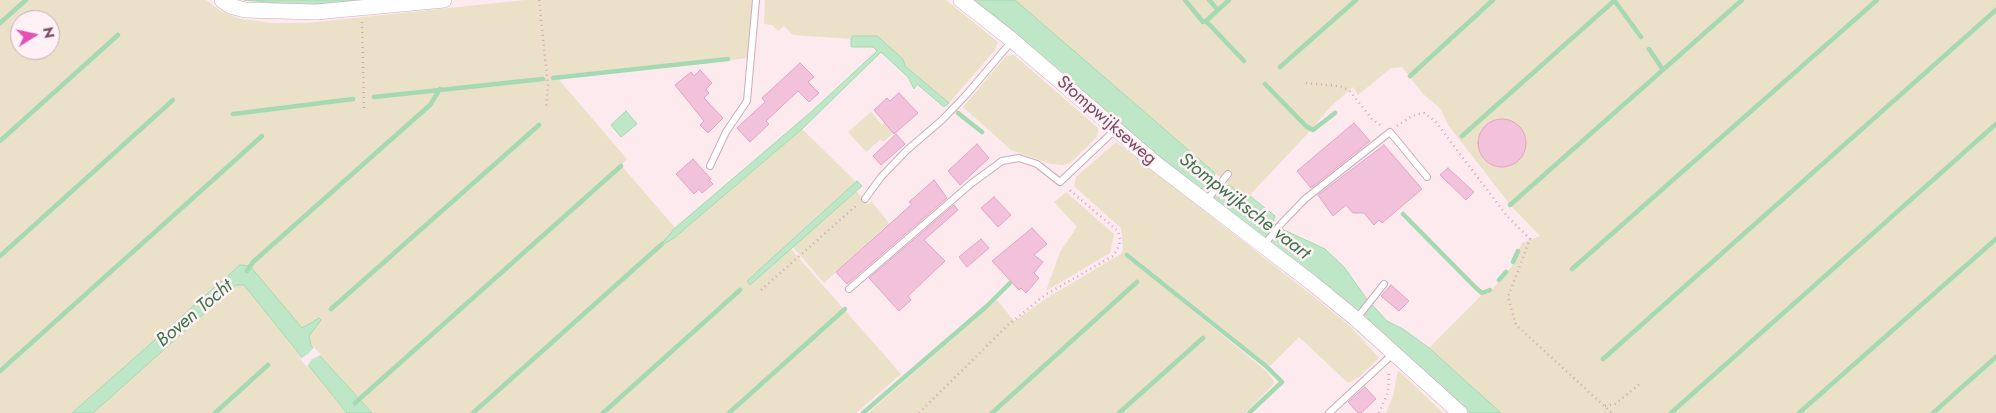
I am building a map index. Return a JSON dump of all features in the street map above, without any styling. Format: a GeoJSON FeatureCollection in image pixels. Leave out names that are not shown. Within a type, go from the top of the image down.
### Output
{"type":"FeatureCollection","features":[{"type":"Feature","properties":{"kind":"street"},"geometry":{"type":"LineString","coordinates":[[222,0],[230,6],[259,11],[316,12],[444,0]]}},
{"type":"Feature","properties":{"kind":"street","name":"Stompwijkseweg"},"geometry":{"type":"LineString","coordinates":[[961,0],[1012,40],[1155,163],[1207,199],[1358,317],[1460,413]]}},
{"type":"Feature","properties":{"kind":"lane"},"geometry":{"type":"LineString","coordinates":[[710,166],[726,132],[747,101],[756,0]]}},
{"type":"Feature","properties":{"kind":"lane"},"geometry":{"type":"LineString","coordinates":[[865,198],[881,177],[907,150],[942,120],[966,95],[1012,40]]}},
{"type":"Feature","properties":{"kind":"lane"},"geometry":{"type":"LineString","coordinates":[[849,289],[972,183],[1002,161],[1019,158],[1038,164],[1060,182],[1116,129]]}},
{"type":"Feature","properties":{"kind":"lane"},"geometry":{"type":"LineString","coordinates":[[1265,244],[1305,199],[1390,132],[1427,177]]}},
{"type":"Feature","properties":{"kind":"lane"},"geometry":{"type":"LineString","coordinates":[[1207,199],[1228,174]]}},
{"type":"Feature","properties":{"kind":"lane"},"geometry":{"type":"LineString","coordinates":[[1358,317],[1384,284]]}},
{"type":"Feature","properties":{"kind":"lane"},"geometry":{"type":"LineString","coordinates":[[1329,413],[1394,352]]}},
{"type":"Feature","properties":{"kind":"path"},"geometry":{"type":"LineString","coordinates":[[539,0],[548,85],[546,107]]}},
{"type":"Feature","properties":{"kind":"path"},"geometry":{"type":"LineString","coordinates":[[361,8],[364,108]]}},
{"type":"Feature","properties":{"kind":"path"},"geometry":{"type":"LineString","coordinates":[[1306,83],[1340,86],[1349,90],[1372,118],[1390,132],[1412,116],[1424,113],[1435,121],[1507,216],[1530,239],[1508,297],[1516,324],[1612,413]]}},
{"type":"Feature","properties":{"kind":"path"},"geometry":{"type":"LineString","coordinates":[[919,413],[1008,325],[1045,295],[1113,256],[1119,246],[1118,231],[1060,182]]}},
{"type":"Feature","properties":{"kind":"path"},"geometry":{"type":"LineString","coordinates":[[761,290],[865,198]]}},
{"type":"Feature","properties":{"kind":"path"},"geometry":{"type":"LineString","coordinates":[[1379,413],[1388,392],[1389,368],[1394,352]]}},
{"type":"Feature","properties":{"kind":"path"},"geometry":{"type":"LineString","coordinates":[[1605,406],[1615,404],[1641,383]]}},
{"type":"Feature","properties":{"kind":"shaded area"},"geometry":{"type":"Polygon","coordinates":[[[0,0],[206,0],[222,12],[241,19],[273,23],[307,23],[525,0],[753,0],[748,58],[730,60],[729,57],[560,75],[560,81],[627,159],[621,165],[677,230],[659,247],[674,238],[802,129],[856,182],[747,281],[751,284],[791,249],[901,374],[856,413],[372,413],[311,346],[309,336],[321,320],[319,318],[302,328],[250,266],[240,265],[72,413],[0,413],[0,0]]]}},
{"type":"Feature","properties":{"kind":"shaded area"},"geometry":{"type":"Polygon","coordinates":[[[765,0],[946,0],[998,42],[995,50],[949,103],[905,66],[903,59],[854,36],[851,39],[793,35],[784,26],[778,31],[772,25],[764,24],[765,0]]]}},
{"type":"Feature","properties":{"kind":"shaded area"},"geometry":{"type":"Polygon","coordinates":[[[1015,0],[1996,0],[1996,355],[1978,371],[1996,356],[1996,413],[1501,413],[1429,348],[1483,294],[1491,291],[1512,266],[1522,243],[1540,236],[1512,207],[1448,125],[1441,109],[1423,94],[1402,67],[1391,68],[1358,95],[1353,87],[1330,107],[1247,198],[1236,191],[1015,0]]]}},
{"type":"Feature","properties":{"kind":"shaded area"},"geometry":{"type":"Polygon","coordinates":[[[1014,55],[1098,128],[1097,137],[1070,163],[1064,165],[1051,164],[1011,150],[963,107],[1006,56],[1014,55]]]}},
{"type":"Feature","properties":{"kind":"shaded area"},"geometry":{"type":"Polygon","coordinates":[[[871,112],[882,125],[892,117],[901,127],[883,142],[880,140],[866,152],[848,132],[871,112]]]}},
{"type":"Feature","properties":{"kind":"shaded area"},"geometry":{"type":"Polygon","coordinates":[[[1116,142],[1351,327],[1379,358],[1359,377],[1348,383],[1299,337],[1270,366],[1126,252],[1126,256],[1265,370],[1274,381],[1273,385],[1245,413],[868,413],[997,300],[1014,321],[1050,296],[1121,254],[1123,250],[1121,228],[1074,186],[1076,177],[1116,142]]]}},
{"type":"Feature","properties":{"kind":"shaded area"},"geometry":{"type":"Polygon","coordinates":[[[856,191],[868,204],[871,201],[889,223],[824,283],[793,247],[856,191]]]}},
{"type":"Feature","properties":{"kind":"shaded area"},"geometry":{"type":"Polygon","coordinates":[[[1066,192],[1114,234],[1110,253],[1046,291],[1060,252],[1077,227],[1054,202],[1066,192]]]}},
{"type":"Feature","properties":{"kind":"shaded area"},"geometry":{"type":"Polygon","coordinates":[[[236,285],[244,285],[347,413],[93,413],[236,285]]]}},
{"type":"Feature","properties":{"kind":"shaded area"},"geometry":{"type":"Polygon","coordinates":[[[1398,370],[1443,413],[1386,413],[1393,396],[1398,370]]]}},
{"type":"Feature","properties":{"kind":"water"},"geometry":{"type":"Polygon","coordinates":[[[244,0],[365,0],[304,5],[244,0]]]}},
{"type":"Feature","properties":{"kind":"water","name":"Stompwijksche vaart"},"geometry":{"type":"Polygon","coordinates":[[[974,0],[1015,0],[1215,173],[1214,178],[1225,186],[1229,185],[1246,198],[1250,196],[1275,216],[1273,223],[1325,249],[1344,267],[1366,298],[1387,321],[1403,329],[1429,348],[1501,413],[1470,413],[1364,317],[1153,151],[998,18],[974,0]]]}},
{"type":"Feature","properties":{"kind":"water"},"geometry":{"type":"Polygon","coordinates":[[[853,36],[877,36],[903,59],[905,66],[949,103],[944,107],[917,84],[914,89],[908,77],[881,52],[802,129],[674,238],[659,247],[675,228],[811,112],[877,51],[873,47],[851,47],[853,36]]]}},
{"type":"Feature","properties":{"kind":"water"},"geometry":{"type":"Polygon","coordinates":[[[626,111],[637,124],[621,137],[611,125],[626,111]]]}},
{"type":"Feature","properties":{"kind":"water"},"geometry":{"type":"Polygon","coordinates":[[[857,181],[862,186],[750,285],[747,281],[857,181]]]}},
{"type":"Feature","properties":{"kind":"water","name":"Boven Tocht"},"geometry":{"type":"Polygon","coordinates":[[[240,265],[250,266],[302,328],[319,318],[321,320],[309,336],[311,346],[372,413],[347,413],[244,285],[236,285],[93,413],[72,413],[240,265]]]}},
{"type":"Feature","properties":{"kind":"pier"},"geometry":{"type":"Polygon","coordinates":[[[314,347],[321,355],[312,359],[307,367],[300,359],[314,347]]]}},
{"type":"Feature","properties":{"kind":"building"},"geometry":{"type":"Polygon","coordinates":[[[800,63],[814,77],[808,82],[819,93],[809,102],[798,91],[766,121],[769,124],[750,142],[737,128],[765,102],[762,98],[800,63]]]}},
{"type":"Feature","properties":{"kind":"building"},"geometry":{"type":"Polygon","coordinates":[[[700,70],[712,83],[706,89],[709,93],[704,98],[723,118],[708,133],[700,125],[704,121],[675,85],[691,72],[694,76],[700,70]]]}},
{"type":"Feature","properties":{"kind":"building"},"geometry":{"type":"Polygon","coordinates":[[[899,93],[918,113],[894,134],[874,110],[887,98],[890,101],[899,93]]]}},
{"type":"Feature","properties":{"kind":"building"},"geometry":{"type":"Polygon","coordinates":[[[1502,119],[1511,121],[1519,126],[1524,134],[1526,143],[1524,152],[1519,160],[1511,165],[1502,167],[1493,165],[1485,160],[1480,152],[1478,143],[1480,134],[1485,126],[1493,121],[1502,119]]]}},
{"type":"Feature","properties":{"kind":"building"},"geometry":{"type":"Polygon","coordinates":[[[1354,123],[1370,141],[1311,188],[1297,171],[1354,123]]]}},
{"type":"Feature","properties":{"kind":"building"},"geometry":{"type":"Polygon","coordinates":[[[896,134],[905,144],[881,165],[873,156],[896,134]]]}},
{"type":"Feature","properties":{"kind":"building"},"geometry":{"type":"Polygon","coordinates":[[[977,144],[989,158],[960,185],[948,171],[977,144]]]}},
{"type":"Feature","properties":{"kind":"building"},"geometry":{"type":"Polygon","coordinates":[[[1384,145],[1422,189],[1382,223],[1379,220],[1374,225],[1364,213],[1353,213],[1346,205],[1333,216],[1318,195],[1384,145]]]}},
{"type":"Feature","properties":{"kind":"building"},"geometry":{"type":"Polygon","coordinates":[[[693,159],[711,179],[709,180],[713,184],[702,193],[699,189],[694,194],[676,174],[693,159]]]}},
{"type":"Feature","properties":{"kind":"building"},"geometry":{"type":"Polygon","coordinates":[[[1448,168],[1474,192],[1466,200],[1440,175],[1448,168]]]}},
{"type":"Feature","properties":{"kind":"building"},"geometry":{"type":"Polygon","coordinates":[[[934,180],[947,198],[847,284],[836,272],[912,204],[909,202],[934,180]]]}},
{"type":"Feature","properties":{"kind":"building"},"geometry":{"type":"Polygon","coordinates":[[[994,197],[1011,215],[998,227],[981,208],[994,197]]]}},
{"type":"Feature","properties":{"kind":"building"},"geometry":{"type":"Polygon","coordinates":[[[954,205],[958,210],[924,240],[945,261],[908,296],[911,300],[899,311],[869,278],[954,205]]]}},
{"type":"Feature","properties":{"kind":"building"},"geometry":{"type":"Polygon","coordinates":[[[1032,228],[1047,244],[1034,255],[1043,262],[1034,273],[1039,278],[1026,293],[1021,288],[1019,290],[992,261],[1032,228]]]}},
{"type":"Feature","properties":{"kind":"building"},"geometry":{"type":"Polygon","coordinates":[[[981,239],[989,248],[967,267],[959,257],[981,239]]]}},
{"type":"Feature","properties":{"kind":"building"},"geometry":{"type":"Polygon","coordinates":[[[1391,285],[1409,301],[1399,311],[1381,296],[1391,285]]]}},
{"type":"Feature","properties":{"kind":"building"},"geometry":{"type":"Polygon","coordinates":[[[1365,387],[1376,399],[1361,413],[1358,413],[1348,402],[1365,387]]]}},
{"type":"Feature","properties":{"kind":"waterway"},"geometry":{"type":"LineString","coordinates":[[0,23],[26,0]]}},
{"type":"Feature","properties":{"kind":"waterway"},"geometry":{"type":"LineString","coordinates":[[1185,0],[1203,22],[1206,21]]}},
{"type":"Feature","properties":{"kind":"waterway"},"geometry":{"type":"LineString","coordinates":[[1209,0],[1218,10]]}},
{"type":"Feature","properties":{"kind":"waterway"},"geometry":{"type":"LineString","coordinates":[[1229,0],[1206,21],[1244,61]]}},
{"type":"Feature","properties":{"kind":"waterway"},"geometry":{"type":"LineString","coordinates":[[1280,67],[1356,0]]}},
{"type":"Feature","properties":{"kind":"waterway"},"geometry":{"type":"LineString","coordinates":[[1410,76],[1493,0]]}},
{"type":"Feature","properties":{"kind":"waterway"},"geometry":{"type":"LineString","coordinates":[[1614,0],[1641,37]]}},
{"type":"Feature","properties":{"kind":"waterway"},"geometry":{"type":"LineString","coordinates":[[1462,136],[1615,0]]}},
{"type":"Feature","properties":{"kind":"waterway"},"geometry":{"type":"LineString","coordinates":[[1510,205],[1742,0]]}},
{"type":"Feature","properties":{"kind":"waterway"},"geometry":{"type":"LineString","coordinates":[[1572,269],[1877,0]]}},
{"type":"Feature","properties":{"kind":"waterway"},"geometry":{"type":"LineString","coordinates":[[1603,359],[1996,10]]}},
{"type":"Feature","properties":{"kind":"waterway"},"geometry":{"type":"LineString","coordinates":[[0,141],[118,35]]}},
{"type":"Feature","properties":{"kind":"waterway"},"geometry":{"type":"LineString","coordinates":[[1649,49],[1663,70]]}},
{"type":"Feature","properties":{"kind":"waterway"},"geometry":{"type":"LineString","coordinates":[[553,78],[728,59]]}},
{"type":"Feature","properties":{"kind":"waterway"},"geometry":{"type":"LineString","coordinates":[[374,97],[543,79]]}},
{"type":"Feature","properties":{"kind":"waterway"},"geometry":{"type":"LineString","coordinates":[[1265,84],[1306,126],[1313,130],[1335,113]]}},
{"type":"Feature","properties":{"kind":"waterway"},"geometry":{"type":"LineString","coordinates":[[247,271],[253,262],[430,105],[440,89]]}},
{"type":"Feature","properties":{"kind":"waterway"},"geometry":{"type":"LineString","coordinates":[[233,114],[353,99]]}},
{"type":"Feature","properties":{"kind":"waterway"},"geometry":{"type":"LineString","coordinates":[[0,256],[173,100]]}},
{"type":"Feature","properties":{"kind":"waterway"},"geometry":{"type":"LineString","coordinates":[[958,113],[982,132]]}},
{"type":"Feature","properties":{"kind":"waterway"},"geometry":{"type":"LineString","coordinates":[[1671,413],[1996,124]]}},
{"type":"Feature","properties":{"kind":"waterway"},"geometry":{"type":"LineString","coordinates":[[331,309],[539,125]]}},
{"type":"Feature","properties":{"kind":"waterway"},"geometry":{"type":"LineString","coordinates":[[0,371],[262,136]]}},
{"type":"Feature","properties":{"kind":"waterway"},"geometry":{"type":"LineString","coordinates":[[355,403],[621,166]]}},
{"type":"Feature","properties":{"kind":"waterway"},"geometry":{"type":"LineString","coordinates":[[1403,214],[1476,288],[1482,293],[1490,290]]}},
{"type":"Feature","properties":{"kind":"waterway"},"geometry":{"type":"LineString","coordinates":[[1799,413],[1996,239]]}},
{"type":"Feature","properties":{"kind":"waterway"},"geometry":{"type":"LineString","coordinates":[[473,413],[662,244]]}},
{"type":"Feature","properties":{"kind":"waterway"},"geometry":{"type":"LineString","coordinates":[[1513,262],[1518,251]]}},
{"type":"Feature","properties":{"kind":"waterway"},"geometry":{"type":"LineString","coordinates":[[1127,255],[1266,366],[1282,382],[1249,413]]}},
{"type":"Feature","properties":{"kind":"waterway"},"geometry":{"type":"LineString","coordinates":[[1499,280],[1506,272]]}},
{"type":"Feature","properties":{"kind":"waterway"},"geometry":{"type":"LineString","coordinates":[[992,413],[1137,282]]}},
{"type":"Feature","properties":{"kind":"waterway"},"geometry":{"type":"LineString","coordinates":[[863,413],[987,306],[1010,283]]}},
{"type":"Feature","properties":{"kind":"waterway"},"geometry":{"type":"LineString","coordinates":[[603,413],[740,290]]}},
{"type":"Feature","properties":{"kind":"waterway"},"geometry":{"type":"LineString","coordinates":[[729,413],[845,309]]}},
{"type":"Feature","properties":{"kind":"waterway"},"geometry":{"type":"LineString","coordinates":[[1119,413],[1203,338]]}},
{"type":"Feature","properties":{"kind":"waterway"},"geometry":{"type":"LineString","coordinates":[[1933,413],[1996,357]]}},
{"type":"Feature","properties":{"kind":"waterway"},"geometry":{"type":"LineString","coordinates":[[215,413],[268,365]]}}]}
